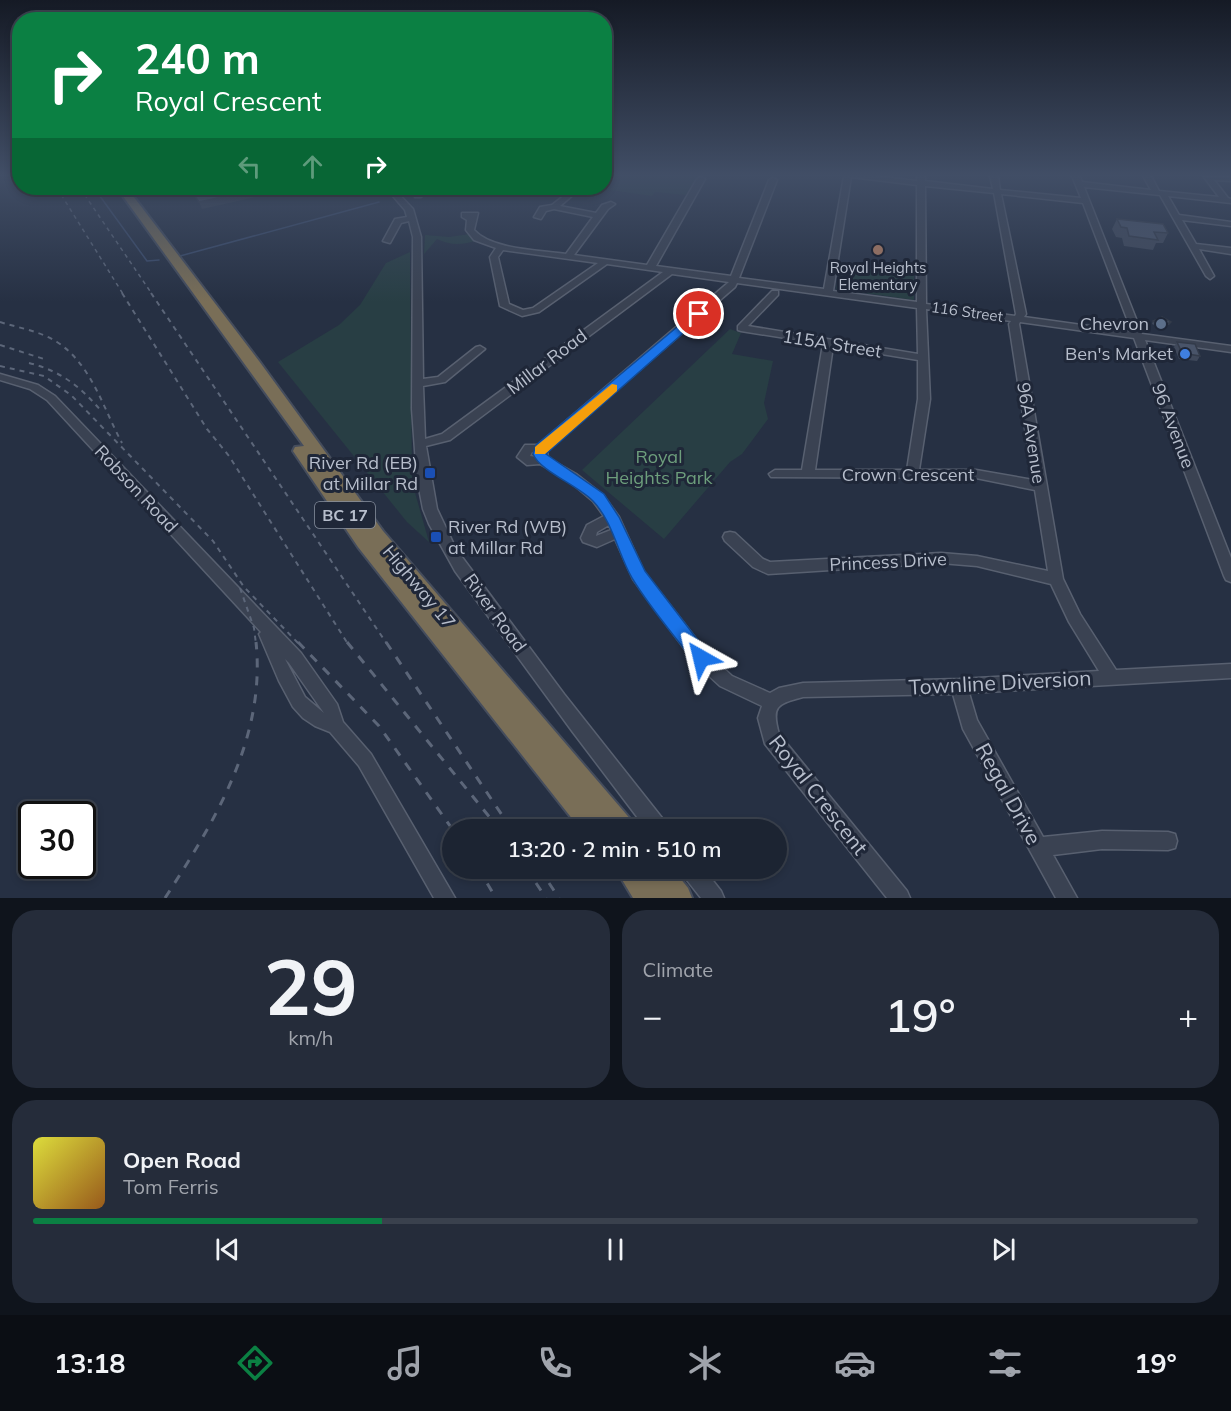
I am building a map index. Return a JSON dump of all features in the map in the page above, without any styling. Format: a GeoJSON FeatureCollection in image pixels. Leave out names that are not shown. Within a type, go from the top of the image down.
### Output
{"type":"FeatureCollection","features":[{"type":"Feature","properties":{"kind":"highway","name":"Highway 17"},"geometry":{"type":"LineString","coordinates":[[132,218],[245,369],[365,542],[589,819]]}},
{"type":"Feature","properties":{"kind":"highway","name":"Highway 17"},"geometry":{"type":"LineString","coordinates":[[144,218],[254,364],[376,536],[614,819]]}},
{"type":"Feature","properties":{"kind":"highway"},"geometry":{"type":"LineString","coordinates":[[636,879],[650,898]]}},
{"type":"Feature","properties":{"kind":"highway"},"geometry":{"type":"LineString","coordinates":[[663,879],[678,898]]}},
{"type":"Feature","properties":{"kind":"street"},"geometry":{"type":"LineString","coordinates":[[387,241],[398,221],[413,218]]}},
{"type":"Feature","properties":{"kind":"street","name":"River Road"},"geometry":{"type":"LineString","coordinates":[[413,218],[418,257],[420,444],[430,509],[451,551],[561,705],[650,819]]}},
{"type":"Feature","properties":{"kind":"street"},"geometry":{"type":"LineString","coordinates":[[568,257],[597,218]]}},
{"type":"Feature","properties":{"kind":"street"},"geometry":{"type":"LineString","coordinates":[[650,268],[679,218]]}},
{"type":"Feature","properties":{"kind":"street"},"geometry":{"type":"LineString","coordinates":[[759,218],[732,285],[541,454],[598,498],[615,524],[638,575],[701,658],[726,681],[771,702]]}},
{"type":"Feature","properties":{"kind":"street"},"geometry":{"type":"LineString","coordinates":[[828,292],[841,218]]}},
{"type":"Feature","properties":{"kind":"street"},"geometry":{"type":"LineString","coordinates":[[912,474],[924,399],[921,218]]}},
{"type":"Feature","properties":{"kind":"street","name":"96A Avenue"},"geometry":{"type":"LineString","coordinates":[[1003,218],[1021,314],[1014,324],[1056,579],[1074,618],[1112,678]]}},
{"type":"Feature","properties":{"kind":"street","name":"96 Avenue"},"geometry":{"type":"LineString","coordinates":[[1093,218],[1231,576]]}},
{"type":"Feature","properties":{"kind":"street"},"geometry":{"type":"LineString","coordinates":[[1176,218],[1231,224]]}},
{"type":"Feature","properties":{"kind":"street"},"geometry":{"type":"LineString","coordinates":[[1176,218],[1210,276]]}},
{"type":"Feature","properties":{"kind":"street","name":"116 Street"},"geometry":{"type":"LineString","coordinates":[[471,219],[470,230],[477,238],[501,247],[1231,349]]}},
{"type":"Feature","properties":{"kind":"street"},"geometry":{"type":"LineString","coordinates":[[1193,246],[1231,250]]}},
{"type":"Feature","properties":{"kind":"street"},"geometry":{"type":"LineString","coordinates":[[501,247],[494,257],[505,306],[518,313],[536,310],[605,262]]}},
{"type":"Feature","properties":{"kind":"street","name":"Millar Road"},"geometry":{"type":"LineString","coordinates":[[420,444],[446,437],[670,271]]}},
{"type":"Feature","properties":{"kind":"street","name":"115A Street"},"geometry":{"type":"LineString","coordinates":[[775,293],[741,328],[924,358]]}},
{"type":"Feature","properties":{"kind":"street"},"geometry":{"type":"LineString","coordinates":[[808,474],[828,344]]}},
{"type":"Feature","properties":{"kind":"street"},"geometry":{"type":"LineString","coordinates":[[419,383],[441,380],[480,349]]}},
{"type":"Feature","properties":{"kind":"street","name":"Robson Road"},"geometry":{"type":"LineString","coordinates":[[0,377],[34,387],[51,398],[295,658],[331,709],[336,726],[365,760],[445,898]]}},
{"type":"Feature","properties":{"kind":"street","name":"Crown Crescent"},"geometry":{"type":"LineString","coordinates":[[775,474],[976,474],[1039,486]]}},
{"type":"Feature","properties":{"kind":"street","name":"Princess Drive"},"geometry":{"type":"LineString","coordinates":[[730,537],[758,563],[768,568],[941,558],[977,561],[1056,579]]}},
{"type":"Feature","properties":{"kind":"street","name":"Robson Road"},"geometry":{"type":"LineString","coordinates":[[260,621],[296,699],[319,722],[336,726]]}},
{"type":"Feature","properties":{"kind":"street","name":"Townline Diversion"},"geometry":{"type":"LineString","coordinates":[[771,702],[779,696],[803,690],[959,686],[1231,671]]}},
{"type":"Feature","properties":{"kind":"street","name":"Regal Drive"},"geometry":{"type":"LineString","coordinates":[[959,686],[969,723],[1067,898]]}},
{"type":"Feature","properties":{"kind":"street","name":"Royal Crescent"},"geometry":{"type":"LineString","coordinates":[[771,702],[766,718],[771,738],[900,898]]}},
{"type":"Feature","properties":{"kind":"street"},"geometry":{"type":"LineString","coordinates":[[1037,847],[1102,840],[1168,841]]}},
{"type":"Feature","properties":{"kind":"street"},"geometry":{"type":"LineString","coordinates":[[699,879],[714,898]]}},
{"type":"Feature","properties":{"kind":"green space"},"geometry":{"type":"Polygon","coordinates":[[[470,234],[478,240],[457,244],[437,239],[424,254],[425,235],[449,237],[470,234]]]}},
{"type":"Feature","properties":{"kind":"green space"},"geometry":{"type":"Polygon","coordinates":[[[410,252],[412,482],[429,542],[407,522],[278,362],[339,325],[360,305],[386,263],[410,252]]]}},
{"type":"Feature","properties":{"kind":"green space"},"geometry":{"type":"Polygon","coordinates":[[[840,265],[914,275],[914,300],[836,289],[840,265]]]}},
{"type":"Feature","properties":{"kind":"green space","name":"Royal Heights Park"},"geometry":{"type":"Polygon","coordinates":[[[730,329],[741,333],[732,354],[773,361],[764,403],[768,419],[742,454],[730,462],[664,539],[582,470],[730,329]]]}},
{"type":"Feature","properties":{"kind":"building"},"geometry":{"type":"Polygon","coordinates":[[[1117,219],[1163,224],[1168,233],[1154,232],[1158,240],[1129,236],[1127,228],[1121,227],[1117,219]]]}},
{"type":"Feature","properties":{"kind":"building"},"geometry":{"type":"Polygon","coordinates":[[[1162,317],[1171,322],[1162,326],[1153,321],[1162,317]]]}},
{"type":"Feature","properties":{"kind":"building"},"geometry":{"type":"Polygon","coordinates":[[[1177,342],[1195,344],[1200,356],[1182,353],[1177,342]]]}},
{"type":"Feature","properties":{"kind":"waterway"},"geometry":{"type":"LineString","coordinates":[[116,218],[147,261],[159,260]]}},
{"type":"Feature","properties":{"kind":"waterway"},"geometry":{"type":"LineString","coordinates":[[180,256],[320,218]]}},
{"type":"Feature","properties":{"kind":"railway"},"geometry":{"type":"LineString","coordinates":[[76,218],[123,294]]}},
{"type":"Feature","properties":{"kind":"railway"},"geometry":{"type":"LineString","coordinates":[[100,218],[152,294]]}},
{"type":"Feature","properties":{"kind":"railway"},"geometry":{"type":"LineString","coordinates":[[122,293],[207,429],[229,456],[348,644]]}},
{"type":"Feature","properties":{"kind":"railway"},"geometry":{"type":"LineString","coordinates":[[151,293],[387,644]]}},
{"type":"Feature","properties":{"kind":"railway"},"geometry":{"type":"LineString","coordinates":[[0,322],[44,335],[69,352],[96,388],[122,443]]}},
{"type":"Feature","properties":{"kind":"railway"},"geometry":{"type":"LineString","coordinates":[[0,345],[44,359]]}},
{"type":"Feature","properties":{"kind":"railway"},"geometry":{"type":"LineString","coordinates":[[29,363],[61,375],[70,381],[102,412]]}},
{"type":"Feature","properties":{"kind":"railway"},"geometry":{"type":"LineString","coordinates":[[0,366],[44,376],[71,395],[213,541],[244,587],[299,644]]}},
{"type":"Feature","properties":{"kind":"railway"},"geometry":{"type":"LineString","coordinates":[[240,588],[254,628],[256,644]]}},
{"type":"Feature","properties":{"kind":"railway"},"geometry":{"type":"LineString","coordinates":[[165,898],[202,839],[233,777],[245,745],[253,712],[257,677],[256,642]]}},
{"type":"Feature","properties":{"kind":"railway"},"geometry":{"type":"LineString","coordinates":[[298,642],[379,726],[445,819]]}},
{"type":"Feature","properties":{"kind":"railway"},"geometry":{"type":"LineString","coordinates":[[347,642],[491,819]]}},
{"type":"Feature","properties":{"kind":"railway"},"geometry":{"type":"LineString","coordinates":[[386,642],[505,819]]}},
{"type":"Feature","properties":{"kind":"railway"},"geometry":{"type":"LineString","coordinates":[[485,879],[496,898]]}},
{"type":"Feature","properties":{"kind":"railway"},"geometry":{"type":"LineString","coordinates":[[533,879],[546,898]]}},
{"type":"Feature","properties":{"kind":"railway"},"geometry":{"type":"LineString","coordinates":[[546,879],[559,898]]}},
{"type":"Feature","properties":{"kind":"slow traffic"},"geometry":{"type":"LineString","coordinates":[[540,450],[612,388]]}},
{"type":"Feature","properties":{"kind":"place","name":"Royal Heights Elementary"},"geometry":{"type":"Point","coordinates":[878,250]}},
{"type":"Feature","properties":{"kind":"place","name":"Chevron"},"geometry":{"type":"Point","coordinates":[1161,324]}},
{"type":"Feature","properties":{"kind":"place","name":"Ben's Market"},"geometry":{"type":"Point","coordinates":[1185,354]}},
{"type":"Feature","properties":{"kind":"place","name":"River Rd (EB) at Millar Rd"},"geometry":{"type":"Point","coordinates":[430,473]}},
{"type":"Feature","properties":{"kind":"place","name":"River Rd (WB) at Millar Rd"},"geometry":{"type":"Point","coordinates":[436,537]}},
{"type":"Feature","properties":{"kind":"route"},"geometry":{"type":"LineString","coordinates":[[699,314],[541,448],[539,454],[542,460],[572,477],[598,498],[612,517],[638,575],[701,658]]}}]}
